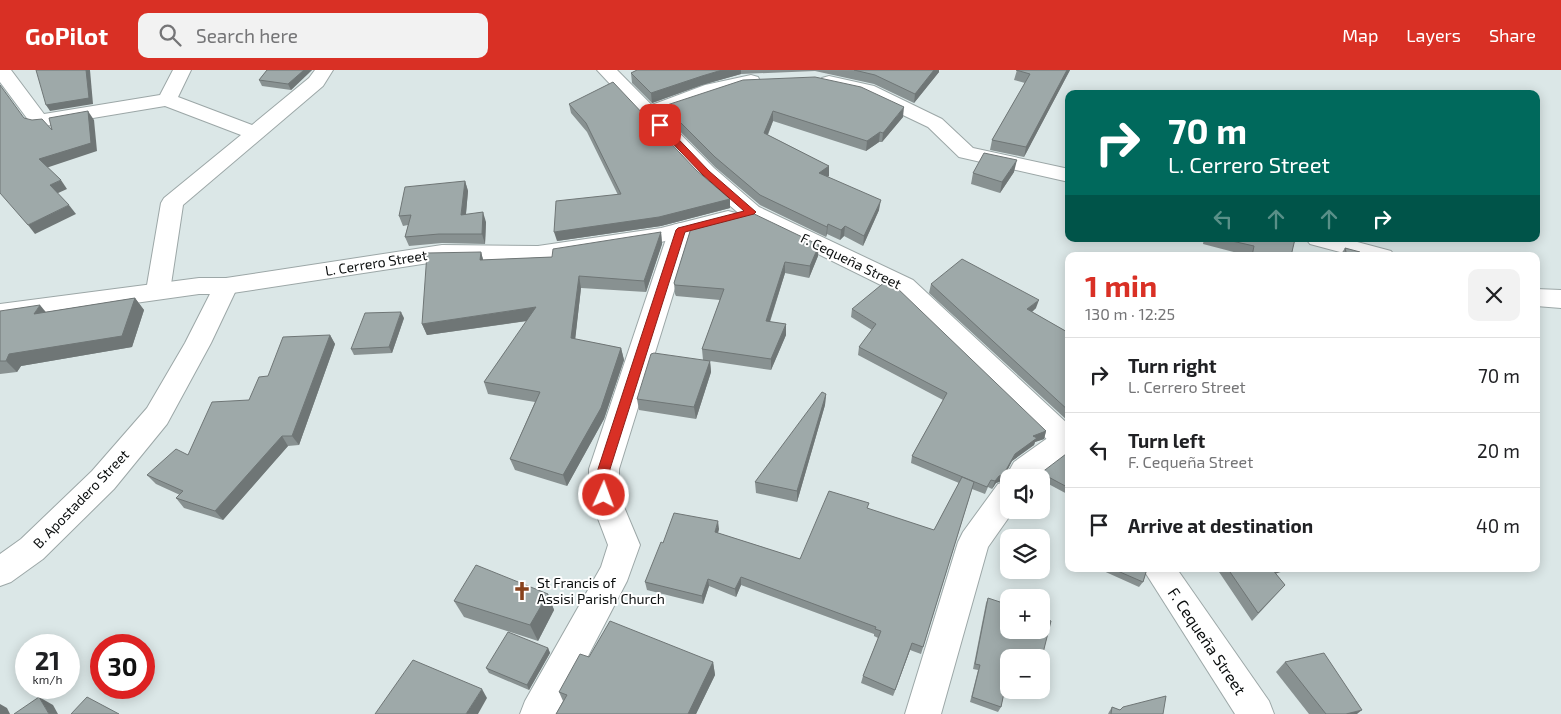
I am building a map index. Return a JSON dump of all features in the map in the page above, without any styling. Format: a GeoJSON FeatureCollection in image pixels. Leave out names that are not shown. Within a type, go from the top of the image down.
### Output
{"type":"FeatureCollection","features":[{"type":"Feature","properties":{"kind":"street"},"geometry":{"type":"LineString","coordinates":[[1,70],[39,121],[167,100],[255,133]]}},
{"type":"Feature","properties":{"kind":"street"},"geometry":{"type":"LineString","coordinates":[[167,100],[182,70]]}},
{"type":"Feature","properties":{"kind":"street"},"geometry":{"type":"LineString","coordinates":[[158,292],[172,203],[316,82],[324,70]]}},
{"type":"Feature","properties":{"kind":"street","name":"F. Cequeña Street"},"geometry":{"type":"LineString","coordinates":[[606,70],[706,173],[751,212],[904,286],[1065,439]]}},
{"type":"Feature","properties":{"kind":"street"},"geometry":{"type":"LineString","coordinates":[[824,77],[867,90],[934,123],[966,153],[1065,175]]}},
{"type":"Feature","properties":{"kind":"street"},"geometry":{"type":"LineString","coordinates":[[648,113],[742,82],[769,81]]}},
{"type":"Feature","properties":{"kind":"street","name":"L. Cerrero Street"},"geometry":{"type":"LineString","coordinates":[[0,313],[199,286],[226,286],[442,253],[538,254],[661,235],[751,212]]}},
{"type":"Feature","properties":{"kind":"street"},"geometry":{"type":"LineString","coordinates":[[538,714],[616,571],[622,554],[624,545],[604,495],[604,469],[681,230]]}},
{"type":"Feature","properties":{"kind":"street"},"geometry":{"type":"LineString","coordinates":[[1329,242],[1368,252]]}},
{"type":"Feature","properties":{"kind":"street","name":"B. Apostadero Street"},"geometry":{"type":"LineString","coordinates":[[0,572],[32,549],[104,480],[157,416],[198,343],[226,286]]}},
{"type":"Feature","properties":{"kind":"street"},"geometry":{"type":"LineString","coordinates":[[1027,469],[1065,442]]}},
{"type":"Feature","properties":{"kind":"street"},"geometry":{"type":"LineString","coordinates":[[924,714],[974,542],[1000,506]]}},
{"type":"Feature","properties":{"kind":"street","name":"F. Cequeña Street"},"geometry":{"type":"LineString","coordinates":[[1161,572],[1256,714]]}},
{"type":"Feature","properties":{"kind":"building"},"geometry":{"type":"Polygon","coordinates":[[[36,70],[86,70],[89,98],[46,105],[36,70]]]}},
{"type":"Feature","properties":{"kind":"building"},"geometry":{"type":"Polygon","coordinates":[[[267,70],[304,70],[288,84],[259,80],[267,70]]]}},
{"type":"Feature","properties":{"kind":"building"},"geometry":{"type":"Polygon","coordinates":[[[637,70],[722,70],[651,93],[631,73],[637,70]]]}},
{"type":"Feature","properties":{"kind":"building"},"geometry":{"type":"Polygon","coordinates":[[[854,70],[934,70],[915,94],[875,75],[854,70]]]}},
{"type":"Feature","properties":{"kind":"building"},"geometry":{"type":"Polygon","coordinates":[[[1016,70],[1067,70],[1026,147],[992,140],[1030,74],[1016,70]]]}},
{"type":"Feature","properties":{"kind":"building"},"geometry":{"type":"Polygon","coordinates":[[[815,77],[861,87],[904,107],[883,133],[880,132],[867,141],[773,111],[764,133],[829,166],[819,173],[881,200],[864,236],[845,226],[841,230],[828,224],[827,227],[760,195],[715,157],[664,106],[743,80],[815,77]]]}},
{"type":"Feature","properties":{"kind":"building"},"geometry":{"type":"Polygon","coordinates":[[[613,82],[696,170],[730,199],[659,217],[554,232],[556,201],[621,194],[586,123],[569,104],[613,82]]]}},
{"type":"Feature","properties":{"kind":"building"},"geometry":{"type":"Polygon","coordinates":[[[0,85],[24,118],[32,120],[42,119],[52,130],[49,118],[88,111],[91,143],[39,159],[61,180],[50,185],[69,205],[28,225],[0,193],[0,85]]]}},
{"type":"Feature","properties":{"kind":"building"},"geometry":{"type":"Polygon","coordinates":[[[984,153],[1017,160],[1002,182],[973,173],[984,153]]]}},
{"type":"Feature","properties":{"kind":"building"},"geometry":{"type":"Polygon","coordinates":[[[465,181],[461,215],[483,212],[482,234],[439,234],[405,237],[411,215],[399,216],[405,187],[465,181]]]}},
{"type":"Feature","properties":{"kind":"building"},"geometry":{"type":"Polygon","coordinates":[[[748,211],[819,245],[810,266],[785,262],[766,321],[786,324],[771,359],[702,349],[724,289],[675,285],[674,283],[692,225],[748,211]]]}},
{"type":"Feature","properties":{"kind":"building"},"geometry":{"type":"Polygon","coordinates":[[[661,232],[644,281],[579,276],[571,338],[621,348],[601,408],[563,475],[510,459],[540,392],[484,382],[536,307],[422,324],[427,253],[481,252],[480,260],[552,257],[553,249],[661,232]]]}},
{"type":"Feature","properties":{"kind":"building"},"geometry":{"type":"Polygon","coordinates":[[[1236,242],[1294,242],[1292,252],[1253,252],[1254,246],[1236,242]]]}},
{"type":"Feature","properties":{"kind":"building"},"geometry":{"type":"Polygon","coordinates":[[[1345,248],[1360,252],[1346,252],[1345,248]]]}},
{"type":"Feature","properties":{"kind":"building"},"geometry":{"type":"Polygon","coordinates":[[[962,259],[1039,300],[1027,309],[1065,331],[1065,407],[931,284],[962,259]]]}},
{"type":"Feature","properties":{"kind":"building"},"geometry":{"type":"Polygon","coordinates":[[[886,281],[895,286],[1046,431],[1033,436],[1037,438],[1015,454],[1007,469],[1000,469],[1000,476],[995,481],[991,480],[987,487],[912,456],[947,393],[859,347],[876,324],[852,309],[886,281]]]}},
{"type":"Feature","properties":{"kind":"building"},"geometry":{"type":"Polygon","coordinates":[[[135,298],[122,336],[9,354],[6,361],[0,361],[0,311],[40,305],[34,314],[135,298]]]}},
{"type":"Feature","properties":{"kind":"building"},"geometry":{"type":"Polygon","coordinates":[[[401,312],[389,347],[351,349],[365,313],[401,312]]]}},
{"type":"Feature","properties":{"kind":"building"},"geometry":{"type":"Polygon","coordinates":[[[330,335],[292,436],[282,436],[215,511],[176,498],[183,491],[147,475],[176,449],[188,455],[212,402],[249,400],[259,377],[268,376],[283,337],[330,335]]]}},
{"type":"Feature","properties":{"kind":"building"},"geometry":{"type":"Polygon","coordinates":[[[651,354],[710,361],[694,407],[637,399],[651,354]]]}},
{"type":"Feature","properties":{"kind":"building"},"geometry":{"type":"Polygon","coordinates":[[[822,392],[826,394],[797,491],[755,482],[822,392]]]}},
{"type":"Feature","properties":{"kind":"building"},"geometry":{"type":"Polygon","coordinates":[[[1065,455],[1065,486],[1050,478],[1050,469],[1046,469],[1065,455]]]}},
{"type":"Feature","properties":{"kind":"building"},"geometry":{"type":"Polygon","coordinates":[[[962,477],[974,482],[923,647],[912,643],[895,690],[863,676],[881,631],[875,629],[876,627],[741,577],[735,589],[708,579],[702,596],[645,582],[674,513],[718,521],[715,532],[800,559],[829,491],[869,503],[867,508],[934,530],[962,477]]]}},
{"type":"Feature","properties":{"kind":"building"},"geometry":{"type":"Polygon","coordinates":[[[476,565],[548,594],[530,625],[454,601],[476,565]]]}},
{"type":"Feature","properties":{"kind":"building"},"geometry":{"type":"Polygon","coordinates":[[[1120,572],[1146,572],[1143,582],[1120,572]]]}},
{"type":"Feature","properties":{"kind":"building"},"geometry":{"type":"Polygon","coordinates":[[[1230,572],[1274,572],[1285,585],[1258,613],[1230,572]]]}},
{"type":"Feature","properties":{"kind":"building"},"geometry":{"type":"Polygon","coordinates":[[[988,598],[1000,602],[1000,639],[1046,639],[1044,649],[1000,649],[1000,699],[1003,699],[1001,707],[972,697],[980,665],[975,664],[988,598]]]}},
{"type":"Feature","properties":{"kind":"building"},"geometry":{"type":"Polygon","coordinates":[[[610,621],[713,662],[688,714],[556,714],[567,695],[559,692],[580,654],[589,657],[610,621]]]}},
{"type":"Feature","properties":{"kind":"building"},"geometry":{"type":"Polygon","coordinates":[[[508,632],[548,648],[527,685],[486,668],[508,632]]]}},
{"type":"Feature","properties":{"kind":"building"},"geometry":{"type":"Polygon","coordinates":[[[1324,653],[1362,710],[1346,714],[1326,714],[1285,662],[1324,653]]]}},
{"type":"Feature","properties":{"kind":"building"},"geometry":{"type":"Polygon","coordinates":[[[413,660],[482,689],[466,714],[375,714],[413,660]]]}},
{"type":"Feature","properties":{"kind":"building"},"geometry":{"type":"Polygon","coordinates":[[[1166,696],[1163,714],[1111,714],[1112,707],[1120,710],[1123,707],[1166,696]]]}},
{"type":"Feature","properties":{"kind":"building"},"geometry":{"type":"Polygon","coordinates":[[[87,697],[119,714],[71,714],[87,697]]]}},
{"type":"Feature","properties":{"kind":"building"},"geometry":{"type":"Polygon","coordinates":[[[36,699],[40,699],[49,714],[14,714],[36,699]]]}},
{"type":"Feature","properties":{"kind":"place","name":"St Francis of Assisi Parish Church"},"geometry":{"type":"Point","coordinates":[522,591]}},
{"type":"Feature","properties":{"kind":"route"},"geometry":{"type":"LineString","coordinates":[[604,495],[604,469],[681,230],[751,212],[706,173],[660,125]]}}]}
